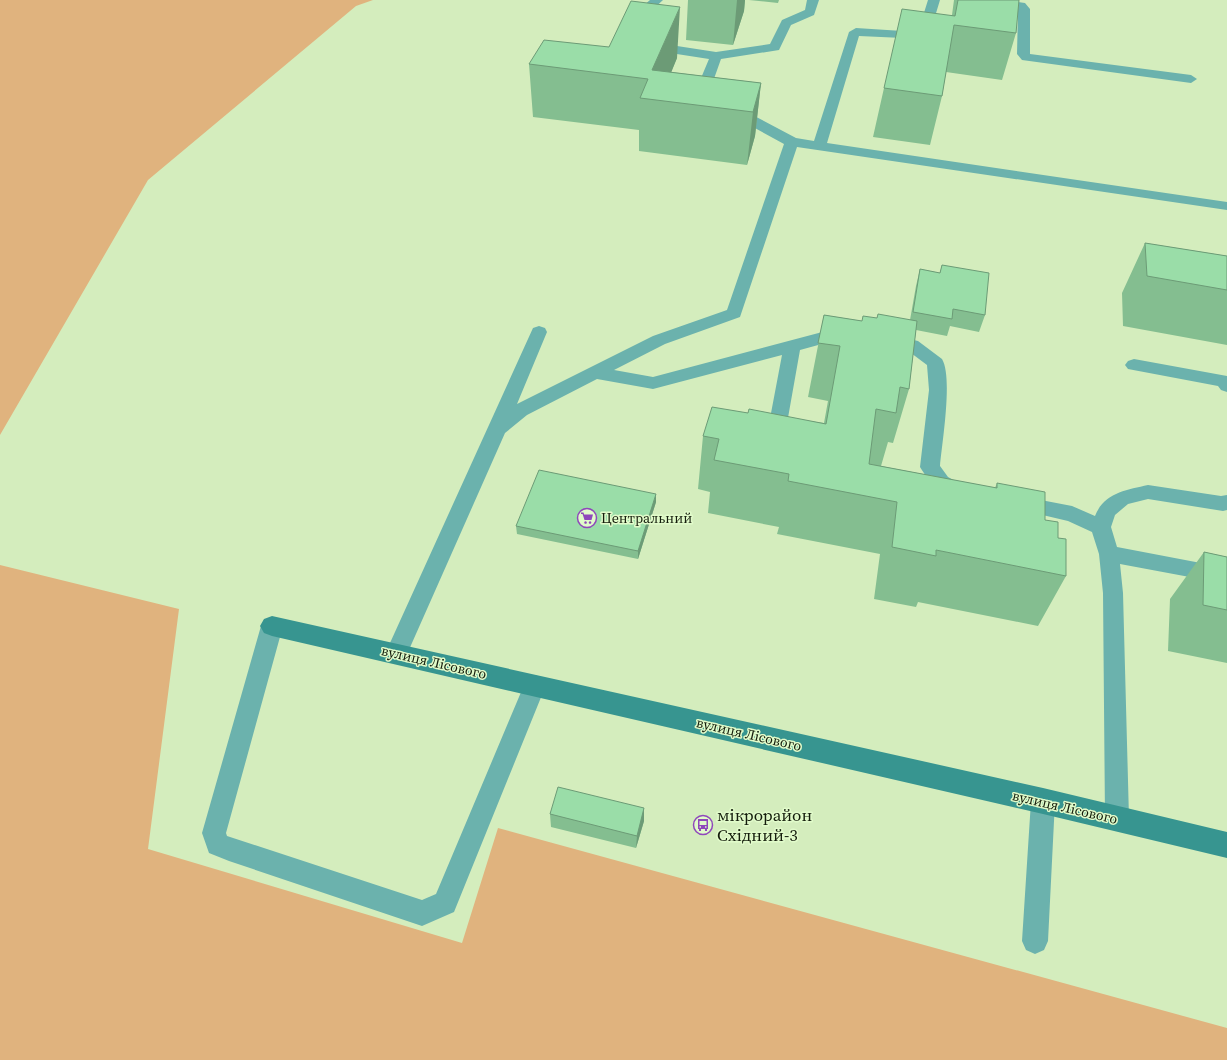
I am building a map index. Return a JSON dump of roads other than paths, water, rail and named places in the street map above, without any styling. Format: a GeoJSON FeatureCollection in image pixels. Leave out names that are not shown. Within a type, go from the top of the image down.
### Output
{"type":"FeatureCollection","features":[{"type":"Feature","properties":{"kind":"street","name":"вулиця Лісового"},"geometry":{"type":"LineString","coordinates":[[272,626],[1044,801],[1227,845]]}},
{"type":"Feature","properties":{"kind":"lane"},"geometry":{"type":"LineString","coordinates":[[626,30],[631,23],[657,0]]}},
{"type":"Feature","properties":{"kind":"lane"},"geometry":{"type":"LineString","coordinates":[[635,43],[716,56],[775,47],[786,23],[810,12],[813,0]]}},
{"type":"Feature","properties":{"kind":"lane"},"geometry":{"type":"LineString","coordinates":[[819,146],[853,35],[856,32],[863,32],[921,36],[924,33],[934,0]]}},
{"type":"Feature","properties":{"kind":"lane"},"geometry":{"type":"LineString","coordinates":[[976,0],[1021,6],[1024,9],[1023,54],[1026,58],[1191,79]]}},
{"type":"Feature","properties":{"kind":"lane"},"geometry":{"type":"LineString","coordinates":[[716,56],[703,93],[792,142],[1227,206]]}},
{"type":"Feature","properties":{"kind":"lane"},"geometry":{"type":"LineString","coordinates":[[498,429],[521,410],[659,340],[734,313],[792,142]]}},
{"type":"Feature","properties":{"kind":"lane"},"geometry":{"type":"LineString","coordinates":[[396,654],[498,429],[538,332]]}},
{"type":"Feature","properties":{"kind":"lane"},"geometry":{"type":"LineString","coordinates":[[596,373],[653,383],[844,332],[912,345],[936,362],[938,390],[930,467],[941,482],[961,494],[977,496]]}},
{"type":"Feature","properties":{"kind":"lane"},"geometry":{"type":"LineString","coordinates":[[777,429],[792,346]]}},
{"type":"Feature","properties":{"kind":"lane"},"geometry":{"type":"LineString","coordinates":[[1134,365],[1227,382],[1227,386]]}},
{"type":"Feature","properties":{"kind":"lane"},"geometry":{"type":"LineString","coordinates":[[1117,818],[1113,593],[1110,554],[1101,527],[1107,511],[1122,498],[1148,492],[1223,504],[1227,502]]}},
{"type":"Feature","properties":{"kind":"lane"},"geometry":{"type":"LineString","coordinates":[[1000,500],[1072,514],[1101,527]]}},
{"type":"Feature","properties":{"kind":"lane"},"geometry":{"type":"LineString","coordinates":[[1110,554],[1227,576]]}},
{"type":"Feature","properties":{"kind":"lane"},"geometry":{"type":"LineString","coordinates":[[272,626],[214,833],[218,844],[229,849],[422,913],[445,903],[535,685]]}},
{"type":"Feature","properties":{"kind":"lane"},"geometry":{"type":"LineString","coordinates":[[1035,941],[1044,801]]}},
{"type":"Feature","properties":{"kind":"place","name":"Центральний"},"geometry":{"type":"Point","coordinates":[587,518]}},
{"type":"Feature","properties":{"kind":"place","name":"мікрорайон Східний-3"},"geometry":{"type":"Point","coordinates":[703,825]}}]}
